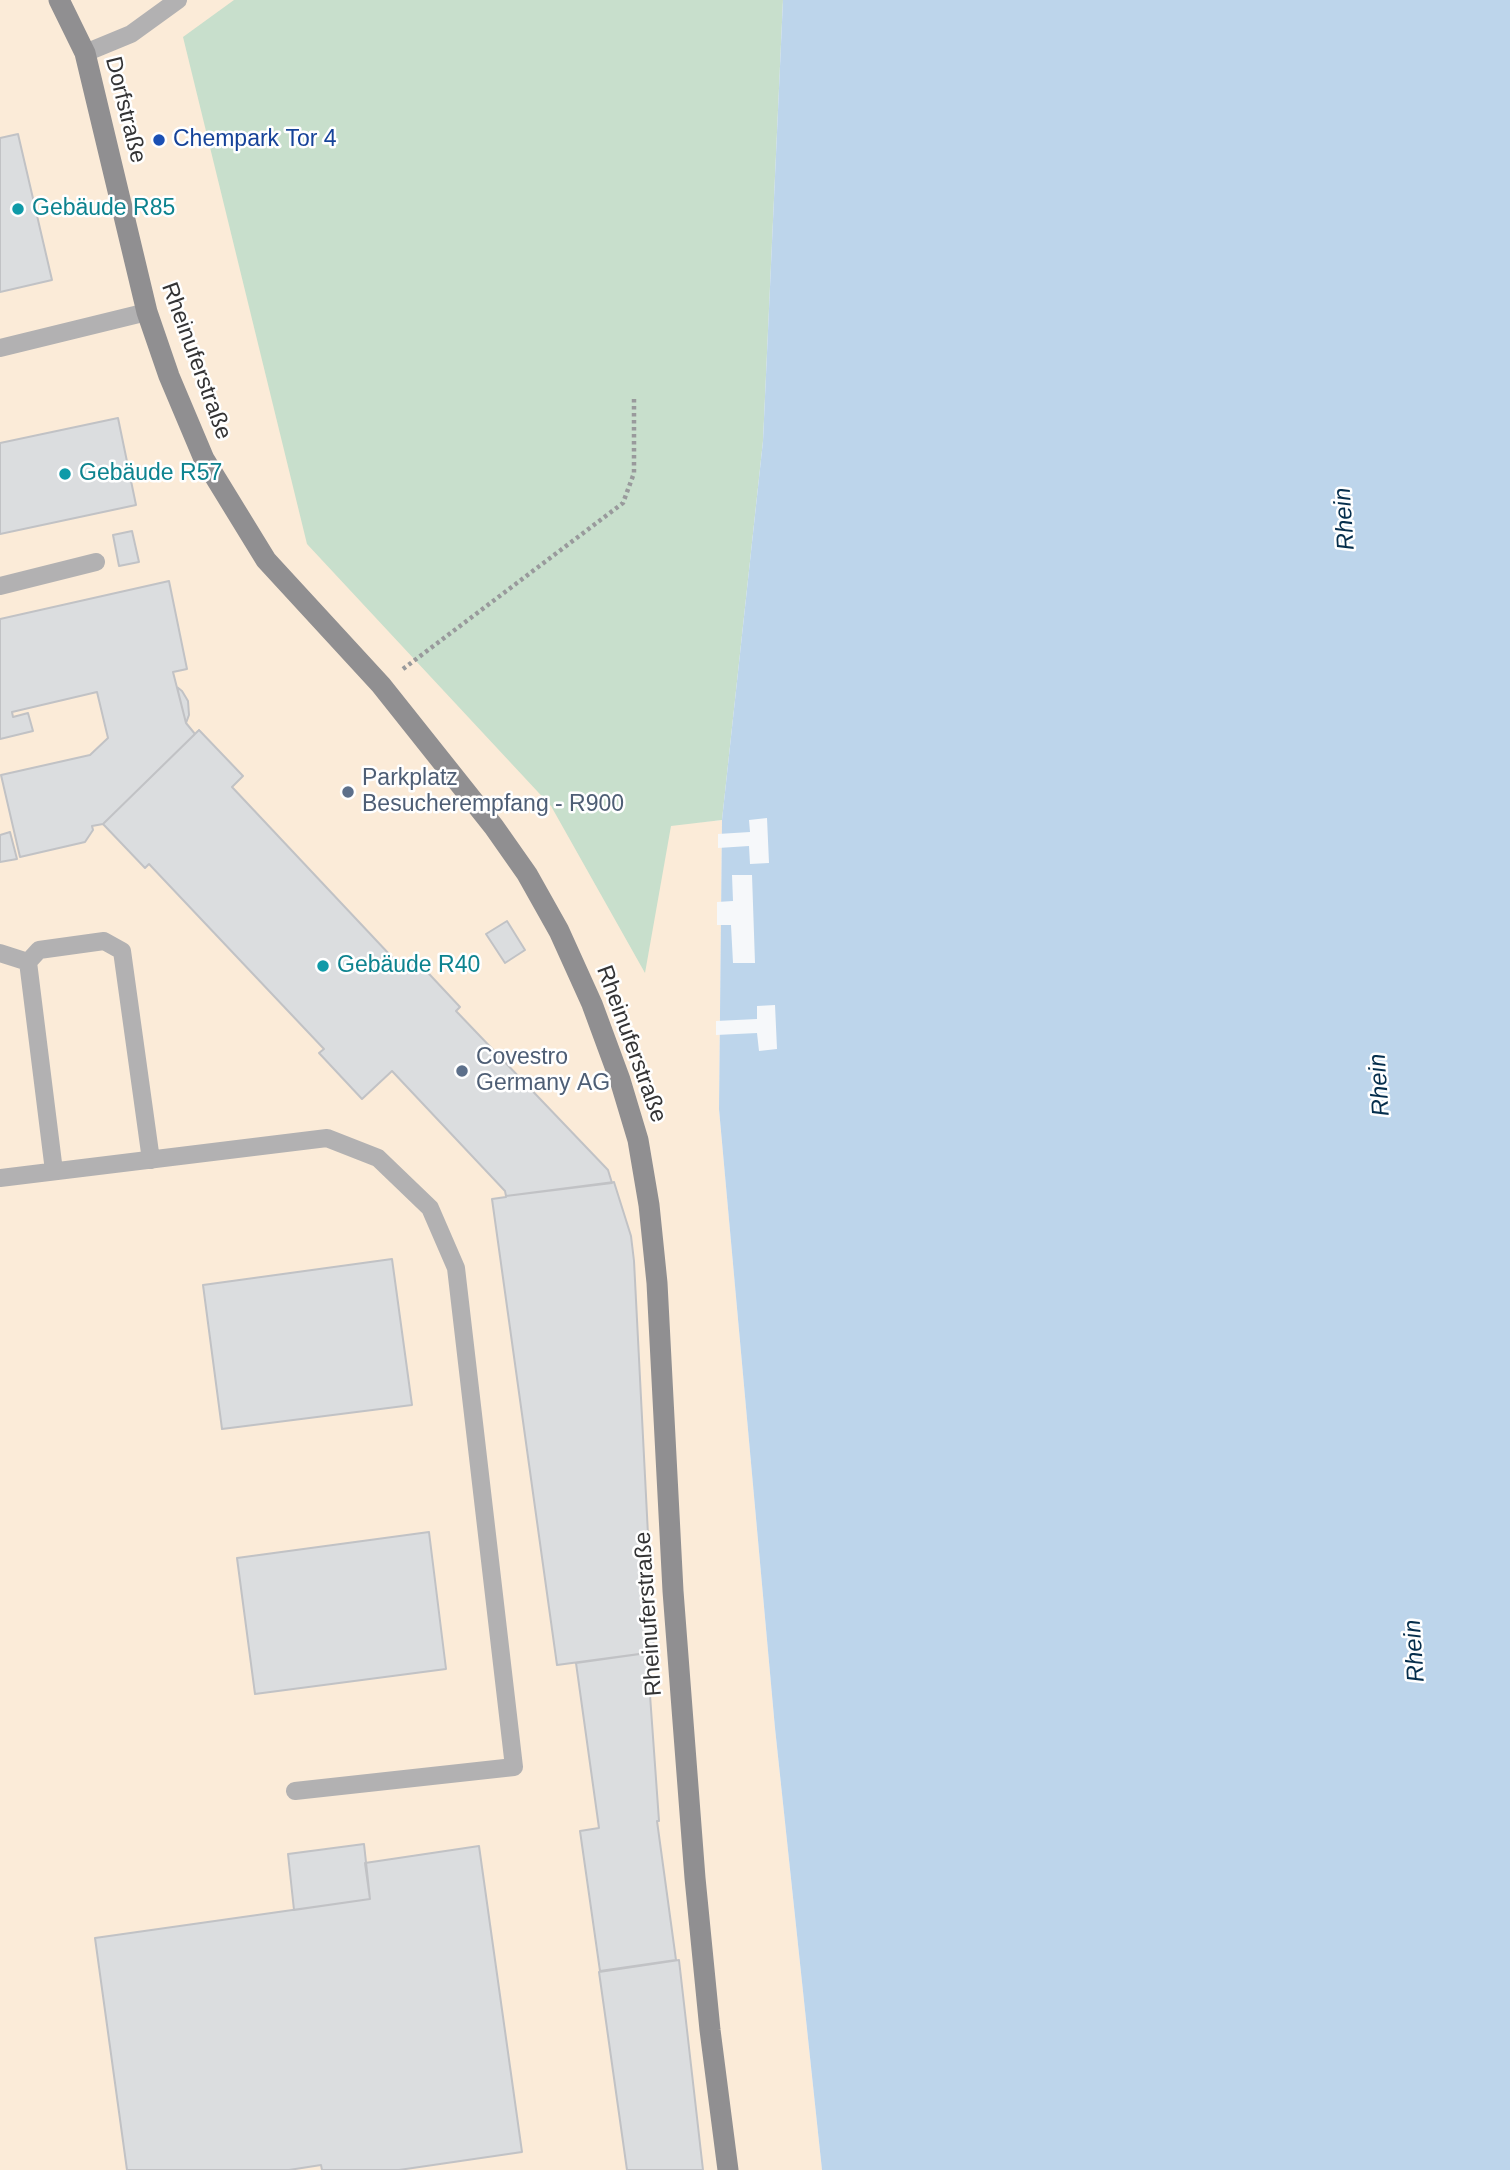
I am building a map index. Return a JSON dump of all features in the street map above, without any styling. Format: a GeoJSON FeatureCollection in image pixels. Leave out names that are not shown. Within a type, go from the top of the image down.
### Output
{"type":"FeatureCollection","features":[{"type":"Feature","properties":{"kind":"street","name":"Dorfstraße"},"geometry":{"type":"LineString","coordinates":[[59,0],[85,53],[129,237]]}},
{"type":"Feature","properties":{"kind":"street","name":"Rheinuferstraße"},"geometry":{"type":"LineString","coordinates":[[129,237],[147,312],[169,376],[204,459],[266,560],[382,685],[494,827],[533,885],[559,931],[592,1004],[620,1080],[638,1140],[649,1205],[657,1283],[673,1591],[695,1878],[728,2170]]}},
{"type":"Feature","properties":{"kind":"lane"},"geometry":{"type":"LineString","coordinates":[[85,53],[131,34],[178,0]]}},
{"type":"Feature","properties":{"kind":"lane"},"geometry":{"type":"LineString","coordinates":[[0,348],[147,312]]}},
{"type":"Feature","properties":{"kind":"lane"},"geometry":{"type":"LineString","coordinates":[[0,586],[96,562]]}},
{"type":"Feature","properties":{"kind":"lane"},"geometry":{"type":"LineString","coordinates":[[54,1171],[28,962],[38,950],[104,941],[122,951],[151,1160]]}},
{"type":"Feature","properties":{"kind":"lane"},"geometry":{"type":"LineString","coordinates":[[0,953],[28,962]]}},
{"type":"Feature","properties":{"kind":"lane"},"geometry":{"type":"LineString","coordinates":[[0,1178],[327,1138],[378,1158],[430,1208],[456,1268],[514,1767],[295,1791]]}},
{"type":"Feature","properties":{"kind":"path"},"geometry":{"type":"LineString","coordinates":[[382,685],[623,503],[634,473],[634,397]]}},
{"type":"Feature","properties":{"kind":"shaded area"},"geometry":{"type":"Polygon","coordinates":[[[0,0],[663,0],[671,825],[722,820],[719,1109],[775,1728],[822,2170],[0,2170],[0,0]]]}},
{"type":"Feature","properties":{"kind":"green space"},"geometry":{"type":"Polygon","coordinates":[[[234,0],[783,0],[763,441],[722,820],[671,826],[645,973],[551,806],[307,544],[183,37],[234,0]]]}},
{"type":"Feature","properties":{"kind":"water","name":"Rhein"},"geometry":{"type":"Polygon","coordinates":[[[783,0],[1510,0],[1510,2170],[822,2170],[775,1728],[719,1109],[722,820],[763,441],[783,0]]]}},
{"type":"Feature","properties":{"kind":"pier"},"geometry":{"type":"Polygon","coordinates":[[[767,818],[769,863],[750,864],[749,846],[718,848],[718,834],[750,832],[749,820],[767,818]]]}},
{"type":"Feature","properties":{"kind":"pier"},"geometry":{"type":"Polygon","coordinates":[[[732,875],[752,875],[755,963],[733,963],[731,925],[717,925],[717,902],[733,901],[732,875]]]}},
{"type":"Feature","properties":{"kind":"pier"},"geometry":{"type":"Polygon","coordinates":[[[775,1005],[777,1049],[759,1051],[757,1033],[716,1035],[716,1021],[757,1019],[757,1006],[775,1005]]]}},
{"type":"Feature","properties":{"kind":"building","name":"Gebäude R85"},"geometry":{"type":"Polygon","coordinates":[[[18,134],[52,280],[0,292],[0,138],[18,134]]]}},
{"type":"Feature","properties":{"kind":"building","name":"Gebäude R57"},"geometry":{"type":"Polygon","coordinates":[[[118,418],[136,505],[0,534],[0,443],[118,418]]]}},
{"type":"Feature","properties":{"kind":"building"},"geometry":{"type":"Polygon","coordinates":[[[132,531],[139,562],[119,566],[113,535],[132,531]]]}},
{"type":"Feature","properties":{"kind":"building"},"geometry":{"type":"Polygon","coordinates":[[[169,581],[187,669],[173,672],[186,723],[195,734],[103,824],[92,826],[93,830],[85,842],[20,857],[1,775],[90,755],[108,738],[97,692],[12,712],[13,717],[28,713],[33,731],[0,739],[0,619],[169,581]]]}},
{"type":"Feature","properties":{"kind":"building"},"geometry":{"type":"Polygon","coordinates":[[[177,687],[188,701],[189,715],[186,723],[177,687]]]}},
{"type":"Feature","properties":{"kind":"building","name":"Gebäude R40"},"geometry":{"type":"Polygon","coordinates":[[[199,730],[243,776],[232,787],[406,972],[417,961],[460,1007],[456,1011],[608,1170],[612,1183],[506,1196],[505,1191],[392,1071],[362,1099],[319,1053],[324,1049],[149,864],[145,868],[103,824],[199,730]]]}},
{"type":"Feature","properties":{"kind":"building"},"geometry":{"type":"Polygon","coordinates":[[[10,832],[17,859],[0,862],[0,835],[10,832]]]}},
{"type":"Feature","properties":{"kind":"building"},"geometry":{"type":"Polygon","coordinates":[[[507,921],[525,950],[505,963],[486,934],[507,921]]]}},
{"type":"Feature","properties":{"kind":"building"},"geometry":{"type":"Polygon","coordinates":[[[614,1182],[631,1236],[634,1261],[654,1652],[557,1665],[492,1199],[614,1182]]]}},
{"type":"Feature","properties":{"kind":"building"},"geometry":{"type":"Polygon","coordinates":[[[392,1259],[412,1405],[222,1429],[203,1285],[392,1259]]]}},
{"type":"Feature","properties":{"kind":"building"},"geometry":{"type":"Polygon","coordinates":[[[429,1532],[446,1669],[255,1694],[237,1558],[429,1532]]]}},
{"type":"Feature","properties":{"kind":"building"},"geometry":{"type":"Polygon","coordinates":[[[647,1653],[657,1821],[676,1960],[600,1971],[580,1831],[599,1828],[576,1663],[647,1653]]]}},
{"type":"Feature","properties":{"kind":"building"},"geometry":{"type":"Polygon","coordinates":[[[364,1844],[370,1899],[294,1910],[288,1854],[364,1844]]]}},
{"type":"Feature","properties":{"kind":"building"},"geometry":{"type":"Polygon","coordinates":[[[479,1846],[522,2152],[399,2170],[322,2170],[321,2165],[289,2170],[127,2170],[95,1938],[370,1899],[365,1863],[479,1846]]]}},
{"type":"Feature","properties":{"kind":"building"},"geometry":{"type":"Polygon","coordinates":[[[679,1960],[703,2170],[627,2170],[599,1972],[679,1960]]]}},
{"type":"Feature","properties":{"kind":"place","name":"Chempark Tor 4"},"geometry":{"type":"Point","coordinates":[159,140]}},
{"type":"Feature","properties":{"kind":"place","name":"Gebäude R85"},"geometry":{"type":"Point","coordinates":[18,209]}},
{"type":"Feature","properties":{"kind":"place","name":"Gebäude R57"},"geometry":{"type":"Point","coordinates":[65,474]}},
{"type":"Feature","properties":{"kind":"place","name":"Parkplatz Besucherempfang - R900"},"geometry":{"type":"Point","coordinates":[348,792]}},
{"type":"Feature","properties":{"kind":"place","name":"Gebäude R40"},"geometry":{"type":"Point","coordinates":[323,966]}},
{"type":"Feature","properties":{"kind":"place","name":"Covestro Germany AG"},"geometry":{"type":"Point","coordinates":[462,1071]}}]}
